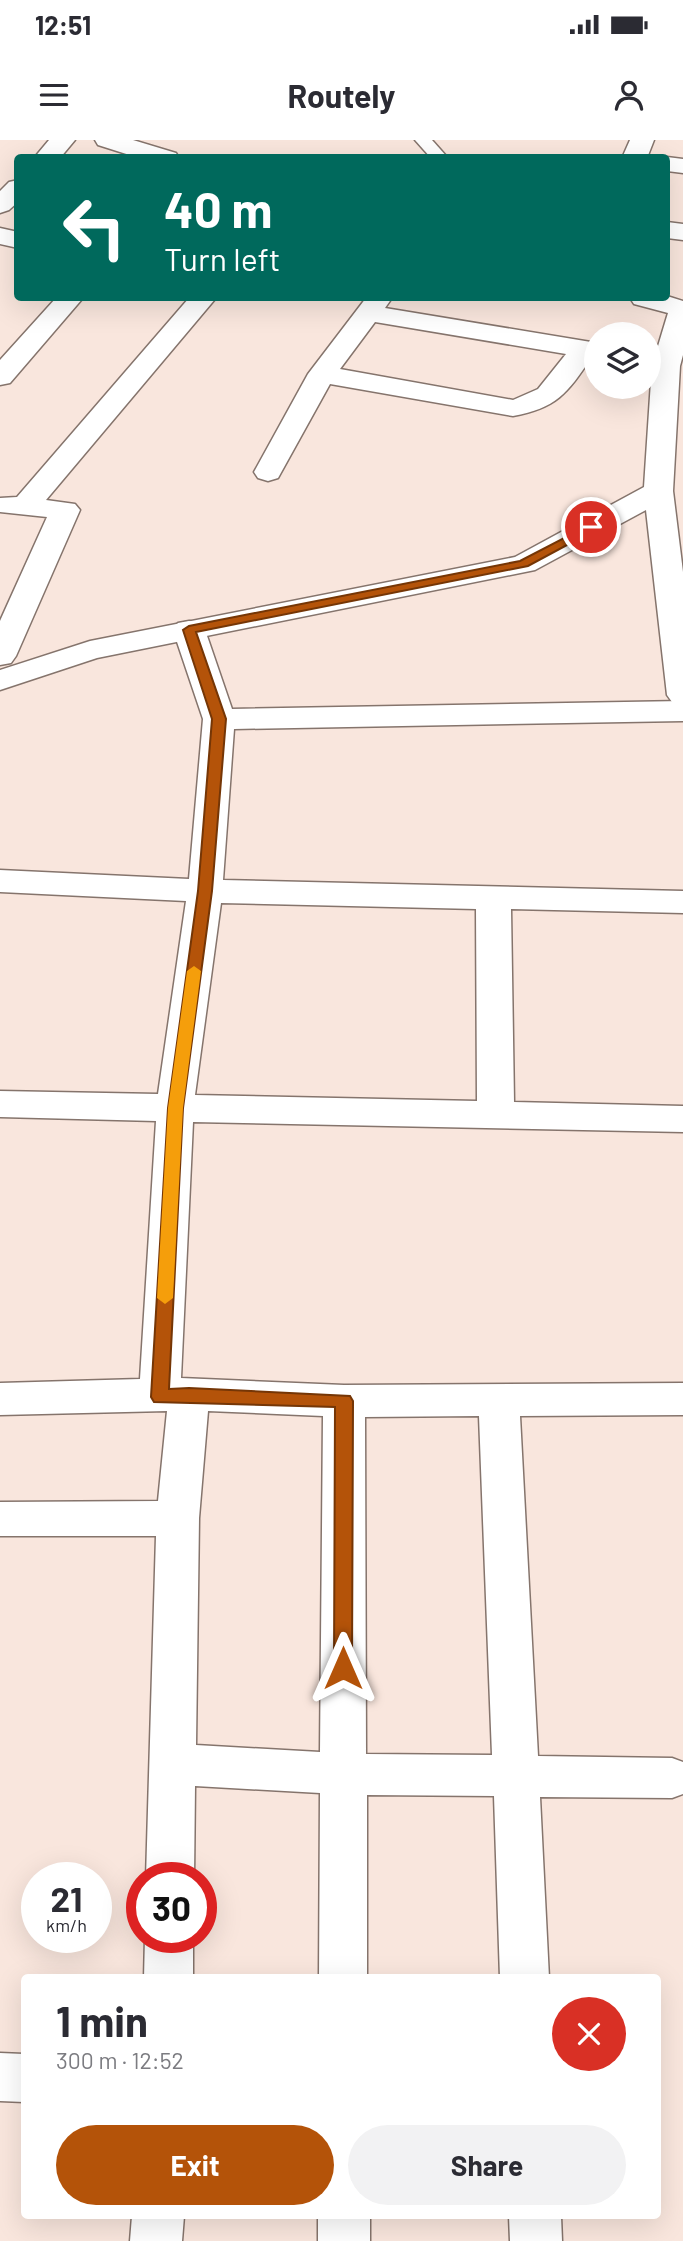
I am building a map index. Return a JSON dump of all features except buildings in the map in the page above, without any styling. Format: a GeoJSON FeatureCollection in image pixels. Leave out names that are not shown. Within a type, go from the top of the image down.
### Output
{"type":"FeatureCollection","features":[{"type":"Feature","properties":{"kind":"street"},"geometry":{"type":"LineString","coordinates":[[50,154],[62,140]]}},
{"type":"Feature","properties":{"kind":"street"},"geometry":{"type":"LineString","coordinates":[[107,140],[154,154]]}},
{"type":"Feature","properties":{"kind":"street"},"geometry":{"type":"LineString","coordinates":[[0,205],[14,191]]}},
{"type":"Feature","properties":{"kind":"street"},"geometry":{"type":"LineString","coordinates":[[0,377],[67,301]]}},
{"type":"Feature","properties":{"kind":"street"},"geometry":{"type":"LineString","coordinates":[[12,505],[200,301]]}},
{"type":"Feature","properties":{"kind":"street"},"geometry":{"type":"LineString","coordinates":[[654,301],[683,309],[661,357]]}},
{"type":"Feature","properties":{"kind":"street"},"geometry":{"type":"LineString","coordinates":[[268,472],[322,374],[373,305],[584,348]]}},
{"type":"Feature","properties":{"kind":"street"},"geometry":{"type":"LineString","coordinates":[[322,374],[491,405],[522,407],[543,401],[584,356]]}},
{"type":"Feature","properties":{"kind":"street"},"geometry":{"type":"LineString","coordinates":[[658,399],[658,491],[683,695]]}},
{"type":"Feature","properties":{"kind":"street"},"geometry":{"type":"LineString","coordinates":[[0,680],[90,650],[524,564],[658,491]]}},
{"type":"Feature","properties":{"kind":"street"},"geometry":{"type":"LineString","coordinates":[[0,656],[65,510],[12,505]]}},
{"type":"Feature","properties":{"kind":"street"},"geometry":{"type":"LineString","coordinates":[[170,1862],[178,1518],[174,1396],[175,1108],[205,891],[219,719],[189,630]]}},
{"type":"Feature","properties":{"kind":"street"},"geometry":{"type":"LineString","coordinates":[[219,719],[683,711]]}},
{"type":"Feature","properties":{"kind":"street"},"geometry":{"type":"LineString","coordinates":[[0,881],[205,891],[683,902]]}},
{"type":"Feature","properties":{"kind":"street"},"geometry":{"type":"LineString","coordinates":[[494,897],[496,1115]]}},
{"type":"Feature","properties":{"kind":"street"},"geometry":{"type":"LineString","coordinates":[[0,1104],[683,1119]]}},
{"type":"Feature","properties":{"kind":"street"},"geometry":{"type":"LineString","coordinates":[[0,1399],[174,1396],[344,1401],[683,1399]]}},
{"type":"Feature","properties":{"kind":"street"},"geometry":{"type":"LineString","coordinates":[[343,1974],[344,1401]]}},
{"type":"Feature","properties":{"kind":"street"},"geometry":{"type":"LineString","coordinates":[[499,1401],[525,1974]]}},
{"type":"Feature","properties":{"kind":"street"},"geometry":{"type":"LineString","coordinates":[[0,1519],[178,1518]]}},
{"type":"Feature","properties":{"kind":"street"},"geometry":{"type":"LineString","coordinates":[[173,1764],[342,1774],[672,1778]]}},
{"type":"Feature","properties":{"kind":"street"},"geometry":{"type":"LineString","coordinates":[[168,1974],[169,1953]]}},
{"type":"Feature","properties":{"kind":"street"},"geometry":{"type":"LineString","coordinates":[[0,2077],[21,2078]]}},
{"type":"Feature","properties":{"kind":"street"},"geometry":{"type":"LineString","coordinates":[[156,2241],[158,2219]]}},
{"type":"Feature","properties":{"kind":"street"},"geometry":{"type":"LineString","coordinates":[[344,2219],[344,2241]]}},
{"type":"Feature","properties":{"kind":"street"},"geometry":{"type":"LineString","coordinates":[[535,2219],[536,2241]]}},
{"type":"Feature","properties":{"kind":"lane"},"geometry":{"type":"LineString","coordinates":[[424,140],[436,154]]}},
{"type":"Feature","properties":{"kind":"slow traffic"},"geometry":{"type":"LineString","coordinates":[[165,1298],[175,1108],[194,971]]}},
{"type":"Feature","properties":{"kind":"route"},"geometry":{"type":"LineString","coordinates":[[343,1668],[344,1401],[189,1394],[160,1397],[175,1108],[205,891],[219,719],[189,630],[524,564],[591,527]]}}]}
